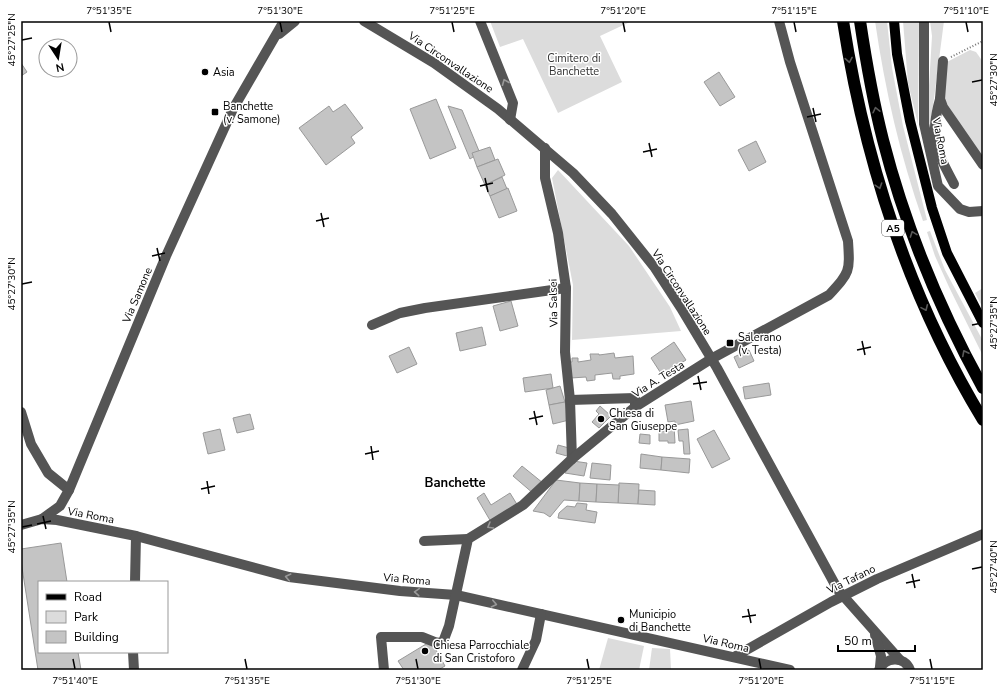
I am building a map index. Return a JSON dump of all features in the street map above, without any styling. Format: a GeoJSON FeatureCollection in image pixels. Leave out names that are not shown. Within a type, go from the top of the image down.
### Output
{"type":"FeatureCollection","features":[{"type":"Feature","properties":{"kind":"highway","name":"A5"},"geometry":{"type":"LineString","coordinates":[[843,21],[856,95],[867,143],[889,218],[901,252],[936,334],[983,420]]}},
{"type":"Feature","properties":{"kind":"highway","name":"A5"},"geometry":{"type":"LineString","coordinates":[[860,21],[883,140],[905,214],[935,290],[983,388]]}},
{"type":"Feature","properties":{"kind":"main road"},"geometry":{"type":"LineString","coordinates":[[894,21],[897,54],[910,121],[932,208],[947,253],[983,323]]}},
{"type":"Feature","properties":{"kind":"street","name":"Via Samone"},"geometry":{"type":"LineString","coordinates":[[42,519],[60,506],[69,490],[166,256],[233,109],[278,35],[284,21]]}},
{"type":"Feature","properties":{"kind":"street","name":"Via Samone"},"geometry":{"type":"LineString","coordinates":[[278,35],[295,21]]}},
{"type":"Feature","properties":{"kind":"street","name":"Via Circonvallazione"},"geometry":{"type":"LineString","coordinates":[[365,21],[441,68],[510,120],[573,173],[612,214],[655,268],[681,308],[711,359],[821,561],[843,596],[910,670]]}},
{"type":"Feature","properties":{"kind":"street"},"geometry":{"type":"LineString","coordinates":[[480,21],[513,103],[510,120]]}},
{"type":"Feature","properties":{"kind":"street","name":"Via A. Testa"},"geometry":{"type":"LineString","coordinates":[[468,539],[523,505],[572,459],[635,407],[711,359],[829,295],[843,280],[850,266],[848,241],[790,62],[779,21]]}},
{"type":"Feature","properties":{"kind":"street","name":"Via Roma"},"geometry":{"type":"LineString","coordinates":[[924,21],[924,124],[938,186],[960,210],[969,212],[983,211]]}},
{"type":"Feature","properties":{"kind":"street"},"geometry":{"type":"LineString","coordinates":[[943,60],[940,99],[935,118],[934,133],[938,154],[954,184]]}},
{"type":"Feature","properties":{"kind":"street"},"geometry":{"type":"LineString","coordinates":[[940,99],[943,107],[983,165]]}},
{"type":"Feature","properties":{"kind":"street","name":"Via Salsei"},"geometry":{"type":"LineString","coordinates":[[545,148],[545,178],[558,233],[566,288],[565,352],[570,400],[572,459]]}},
{"type":"Feature","properties":{"kind":"street"},"geometry":{"type":"LineString","coordinates":[[372,325],[400,314],[425,308],[566,288]]}},
{"type":"Feature","properties":{"kind":"street"},"geometry":{"type":"LineString","coordinates":[[570,400],[635,398],[635,407]]}},
{"type":"Feature","properties":{"kind":"street"},"geometry":{"type":"LineString","coordinates":[[21,412],[31,444],[48,473],[69,490]]}},
{"type":"Feature","properties":{"kind":"street","name":"Via Roma"},"geometry":{"type":"LineString","coordinates":[[21,525],[42,519],[136,536],[200,552],[290,578],[400,591],[456,595],[734,656],[790,670]]}},
{"type":"Feature","properties":{"kind":"street","name":"Via Tafano"},"geometry":{"type":"LineString","coordinates":[[734,656],[843,596],[878,579],[983,534]]}},
{"type":"Feature","properties":{"kind":"street"},"geometry":{"type":"LineString","coordinates":[[134,581],[136,536]]}},
{"type":"Feature","properties":{"kind":"street"},"geometry":{"type":"LineString","coordinates":[[384,670],[381,637],[422,637],[437,643],[443,642],[449,626],[468,539],[424,541]]}},
{"type":"Feature","properties":{"kind":"street"},"geometry":{"type":"LineString","coordinates":[[522,670],[536,640],[541,614]]}},
{"type":"Feature","properties":{"kind":"street","name":"Via Circonvallazione"},"geometry":{"type":"LineString","coordinates":[[875,633],[882,656],[879,669]]}},
{"type":"Feature","properties":{"kind":"street"},"geometry":{"type":"LineString","coordinates":[[133,653],[134,670]]}},
{"type":"Feature","properties":{"kind":"street"},"geometry":{"type":"LineString","coordinates":[[879,669],[889,660],[900,660]]}},
{"type":"Feature","properties":{"kind":"path"},"geometry":{"type":"LineString","coordinates":[[943,60],[983,41]]}},
{"type":"Feature","properties":{"kind":"green space","name":"Cimitero di Banchette"},"geometry":{"type":"Polygon","coordinates":[[[490,21],[632,21],[600,36],[622,82],[558,113],[523,39],[500,47],[490,21]]]}},
{"type":"Feature","properties":{"kind":"green space"},"geometry":{"type":"Polygon","coordinates":[[[875,21],[887,21],[892,68],[903,126],[927,220],[923,221],[900,147],[883,72],[875,21]]]}},
{"type":"Feature","properties":{"kind":"green space"},"geometry":{"type":"Polygon","coordinates":[[[903,21],[919,21],[918,124],[908,83],[903,21]]]}},
{"type":"Feature","properties":{"kind":"green space"},"geometry":{"type":"Polygon","coordinates":[[[930,21],[944,21],[930,129],[927,119],[932,36],[930,21]]]}},
{"type":"Feature","properties":{"kind":"green space"},"geometry":{"type":"Polygon","coordinates":[[[970,50],[976,52],[983,62],[983,160],[942,96],[947,62],[970,50]]]}},
{"type":"Feature","properties":{"kind":"green space"},"geometry":{"type":"Polygon","coordinates":[[[558,170],[629,246],[670,307],[681,331],[572,340],[573,285],[552,178],[558,170]]]}},
{"type":"Feature","properties":{"kind":"green space"},"geometry":{"type":"Polygon","coordinates":[[[930,231],[945,270],[983,341],[983,356],[935,256],[927,232],[930,231]]]}},
{"type":"Feature","properties":{"kind":"green space"},"geometry":{"type":"Polygon","coordinates":[[[983,288],[983,308],[975,293],[983,288]]]}},
{"type":"Feature","properties":{"kind":"green space"},"geometry":{"type":"Polygon","coordinates":[[[608,638],[644,646],[639,670],[599,670],[608,638]]]}},
{"type":"Feature","properties":{"kind":"green space"},"geometry":{"type":"Polygon","coordinates":[[[652,648],[670,649],[671,670],[649,670],[652,648]]]}},
{"type":"Feature","properties":{"kind":"building"},"geometry":{"type":"Polygon","coordinates":[[[21,63],[27,72],[21,76],[21,63]]]}},
{"type":"Feature","properties":{"kind":"building"},"geometry":{"type":"Polygon","coordinates":[[[719,72],[735,97],[720,106],[704,82],[719,72]]]}},
{"type":"Feature","properties":{"kind":"building"},"geometry":{"type":"Polygon","coordinates":[[[436,99],[456,148],[430,159],[410,109],[436,99]]]}},
{"type":"Feature","properties":{"kind":"building"},"geometry":{"type":"Polygon","coordinates":[[[345,104],[363,128],[351,137],[355,143],[326,165],[299,128],[329,106],[333,112],[345,104]]]}},
{"type":"Feature","properties":{"kind":"building"},"geometry":{"type":"Polygon","coordinates":[[[448,106],[462,110],[479,151],[470,159],[448,106]]]}},
{"type":"Feature","properties":{"kind":"building"},"geometry":{"type":"Polygon","coordinates":[[[756,141],[766,162],[749,171],[738,150],[756,141]]]}},
{"type":"Feature","properties":{"kind":"building"},"geometry":{"type":"Polygon","coordinates":[[[490,147],[495,160],[477,167],[472,153],[490,147]]]}},
{"type":"Feature","properties":{"kind":"building"},"geometry":{"type":"Polygon","coordinates":[[[498,159],[505,175],[485,185],[477,167],[498,159]]]}},
{"type":"Feature","properties":{"kind":"building"},"geometry":{"type":"Polygon","coordinates":[[[502,177],[507,189],[490,196],[485,185],[502,177]]]}},
{"type":"Feature","properties":{"kind":"building"},"geometry":{"type":"Polygon","coordinates":[[[508,188],[517,211],[499,218],[490,196],[508,188]]]}},
{"type":"Feature","properties":{"kind":"building"},"geometry":{"type":"Polygon","coordinates":[[[511,301],[518,326],[500,331],[493,306],[511,301]]]}},
{"type":"Feature","properties":{"kind":"building"},"geometry":{"type":"Polygon","coordinates":[[[482,327],[486,345],[460,351],[456,333],[482,327]]]}},
{"type":"Feature","properties":{"kind":"building"},"geometry":{"type":"Polygon","coordinates":[[[674,342],[686,360],[662,375],[651,358],[674,342]]]}},
{"type":"Feature","properties":{"kind":"building"},"geometry":{"type":"Polygon","coordinates":[[[409,347],[417,364],[397,373],[389,356],[409,347]]]}},
{"type":"Feature","properties":{"kind":"building"},"geometry":{"type":"Polygon","coordinates":[[[749,350],[754,361],[739,368],[734,357],[749,350]]]}},
{"type":"Feature","properties":{"kind":"building"},"geometry":{"type":"Polygon","coordinates":[[[614,353],[615,358],[633,356],[634,374],[620,376],[620,379],[613,379],[612,373],[595,375],[595,380],[587,381],[586,377],[571,378],[570,362],[572,362],[572,358],[578,358],[578,362],[591,360],[590,354],[599,355],[614,353]]]}},
{"type":"Feature","properties":{"kind":"building"},"geometry":{"type":"Polygon","coordinates":[[[551,374],[553,388],[525,392],[523,378],[551,374]]]}},
{"type":"Feature","properties":{"kind":"building"},"geometry":{"type":"Polygon","coordinates":[[[769,383],[771,395],[745,399],[743,387],[769,383]]]}},
{"type":"Feature","properties":{"kind":"building"},"geometry":{"type":"Polygon","coordinates":[[[560,386],[565,402],[549,405],[546,390],[560,386]]]}},
{"type":"Feature","properties":{"kind":"building"},"geometry":{"type":"Polygon","coordinates":[[[691,401],[694,421],[675,425],[675,421],[668,422],[665,405],[691,401]]]}},
{"type":"Feature","properties":{"kind":"building"},"geometry":{"type":"Polygon","coordinates":[[[565,402],[569,420],[553,424],[549,405],[565,402]]]}},
{"type":"Feature","properties":{"kind":"building","name":"Chiesa di San Giuseppe"},"geometry":{"type":"Polygon","coordinates":[[[600,406],[611,416],[599,428],[592,422],[599,414],[596,411],[600,406]]]}},
{"type":"Feature","properties":{"kind":"building"},"geometry":{"type":"Polygon","coordinates":[[[250,414],[254,429],[237,433],[233,418],[250,414]]]}},
{"type":"Feature","properties":{"kind":"building"},"geometry":{"type":"Polygon","coordinates":[[[665,425],[674,425],[675,443],[659,441],[659,432],[666,431],[665,425]]]}},
{"type":"Feature","properties":{"kind":"building"},"geometry":{"type":"Polygon","coordinates":[[[220,429],[225,450],[208,454],[203,433],[220,429]]]}},
{"type":"Feature","properties":{"kind":"building"},"geometry":{"type":"Polygon","coordinates":[[[688,429],[690,454],[684,454],[683,441],[679,441],[678,430],[688,429]]]}},
{"type":"Feature","properties":{"kind":"building"},"geometry":{"type":"Polygon","coordinates":[[[714,430],[730,459],[712,468],[697,439],[714,430]]]}},
{"type":"Feature","properties":{"kind":"building"},"geometry":{"type":"Polygon","coordinates":[[[640,434],[650,435],[650,444],[639,443],[640,434]]]}},
{"type":"Feature","properties":{"kind":"building"},"geometry":{"type":"Polygon","coordinates":[[[558,445],[569,448],[567,456],[556,453],[558,445]]]}},
{"type":"Feature","properties":{"kind":"building"},"geometry":{"type":"Polygon","coordinates":[[[641,454],[662,457],[661,470],[640,468],[641,454]]]}},
{"type":"Feature","properties":{"kind":"building"},"geometry":{"type":"Polygon","coordinates":[[[662,457],[690,459],[689,473],[661,470],[662,457]]]}},
{"type":"Feature","properties":{"kind":"building"},"geometry":{"type":"Polygon","coordinates":[[[573,461],[587,463],[584,476],[565,473],[573,461]]]}},
{"type":"Feature","properties":{"kind":"building"},"geometry":{"type":"Polygon","coordinates":[[[592,463],[611,465],[610,480],[590,478],[592,463]]]}},
{"type":"Feature","properties":{"kind":"building"},"geometry":{"type":"Polygon","coordinates":[[[522,466],[543,483],[534,494],[513,476],[522,466]]]}},
{"type":"Feature","properties":{"kind":"building"},"geometry":{"type":"Polygon","coordinates":[[[556,480],[580,483],[579,501],[564,500],[550,517],[544,513],[533,511],[556,480]]]}},
{"type":"Feature","properties":{"kind":"building"},"geometry":{"type":"Polygon","coordinates":[[[580,483],[597,484],[596,502],[579,501],[580,483]]]}},
{"type":"Feature","properties":{"kind":"building"},"geometry":{"type":"Polygon","coordinates":[[[619,483],[639,484],[638,504],[618,503],[619,483]]]}},
{"type":"Feature","properties":{"kind":"building"},"geometry":{"type":"Polygon","coordinates":[[[597,484],[619,485],[618,503],[596,502],[597,484]]]}},
{"type":"Feature","properties":{"kind":"building"},"geometry":{"type":"Polygon","coordinates":[[[639,490],[655,491],[655,505],[638,504],[639,490]]]}},
{"type":"Feature","properties":{"kind":"building"},"geometry":{"type":"Polygon","coordinates":[[[484,493],[491,505],[510,493],[518,506],[491,522],[477,498],[484,493]]]}},
{"type":"Feature","properties":{"kind":"building"},"geometry":{"type":"Polygon","coordinates":[[[577,503],[587,504],[586,510],[597,512],[595,523],[558,518],[559,513],[567,506],[575,507],[577,503]]]}},
{"type":"Feature","properties":{"kind":"building"},"geometry":{"type":"Polygon","coordinates":[[[61,543],[67,581],[38,581],[38,653],[78,653],[81,670],[38,670],[21,561],[21,549],[61,543]]]}},
{"type":"Feature","properties":{"kind":"building","name":"Chiesa Parrocchiale di San Cristoforo"},"geometry":{"type":"Polygon","coordinates":[[[431,641],[445,666],[438,670],[404,670],[398,661],[431,641]]]}},
{"type":"Feature","properties":{"kind":"place","name":"Asia"},"geometry":{"type":"Point","coordinates":[205,72]}},
{"type":"Feature","properties":{"kind":"place","name":"Banchette (v. Samone)"},"geometry":{"type":"Point","coordinates":[215,112]}},
{"type":"Feature","properties":{"kind":"place","name":"Salerano (v. Testa)"},"geometry":{"type":"Point","coordinates":[730,343]}},
{"type":"Feature","properties":{"kind":"place","name":"Chiesa di San Giuseppe"},"geometry":{"type":"Point","coordinates":[601,419]}},
{"type":"Feature","properties":{"kind":"place","name":"Municipio di Banchette"},"geometry":{"type":"Point","coordinates":[621,620]}},
{"type":"Feature","properties":{"kind":"place","name":"Chiesa Parrocchiale di San Cristoforo"},"geometry":{"type":"Point","coordinates":[425,651]}},
{"type":"Feature","properties":{"kind":"district","name":"Banchette"},"geometry":{"type":"Point","coordinates":[455,482]}}]}
